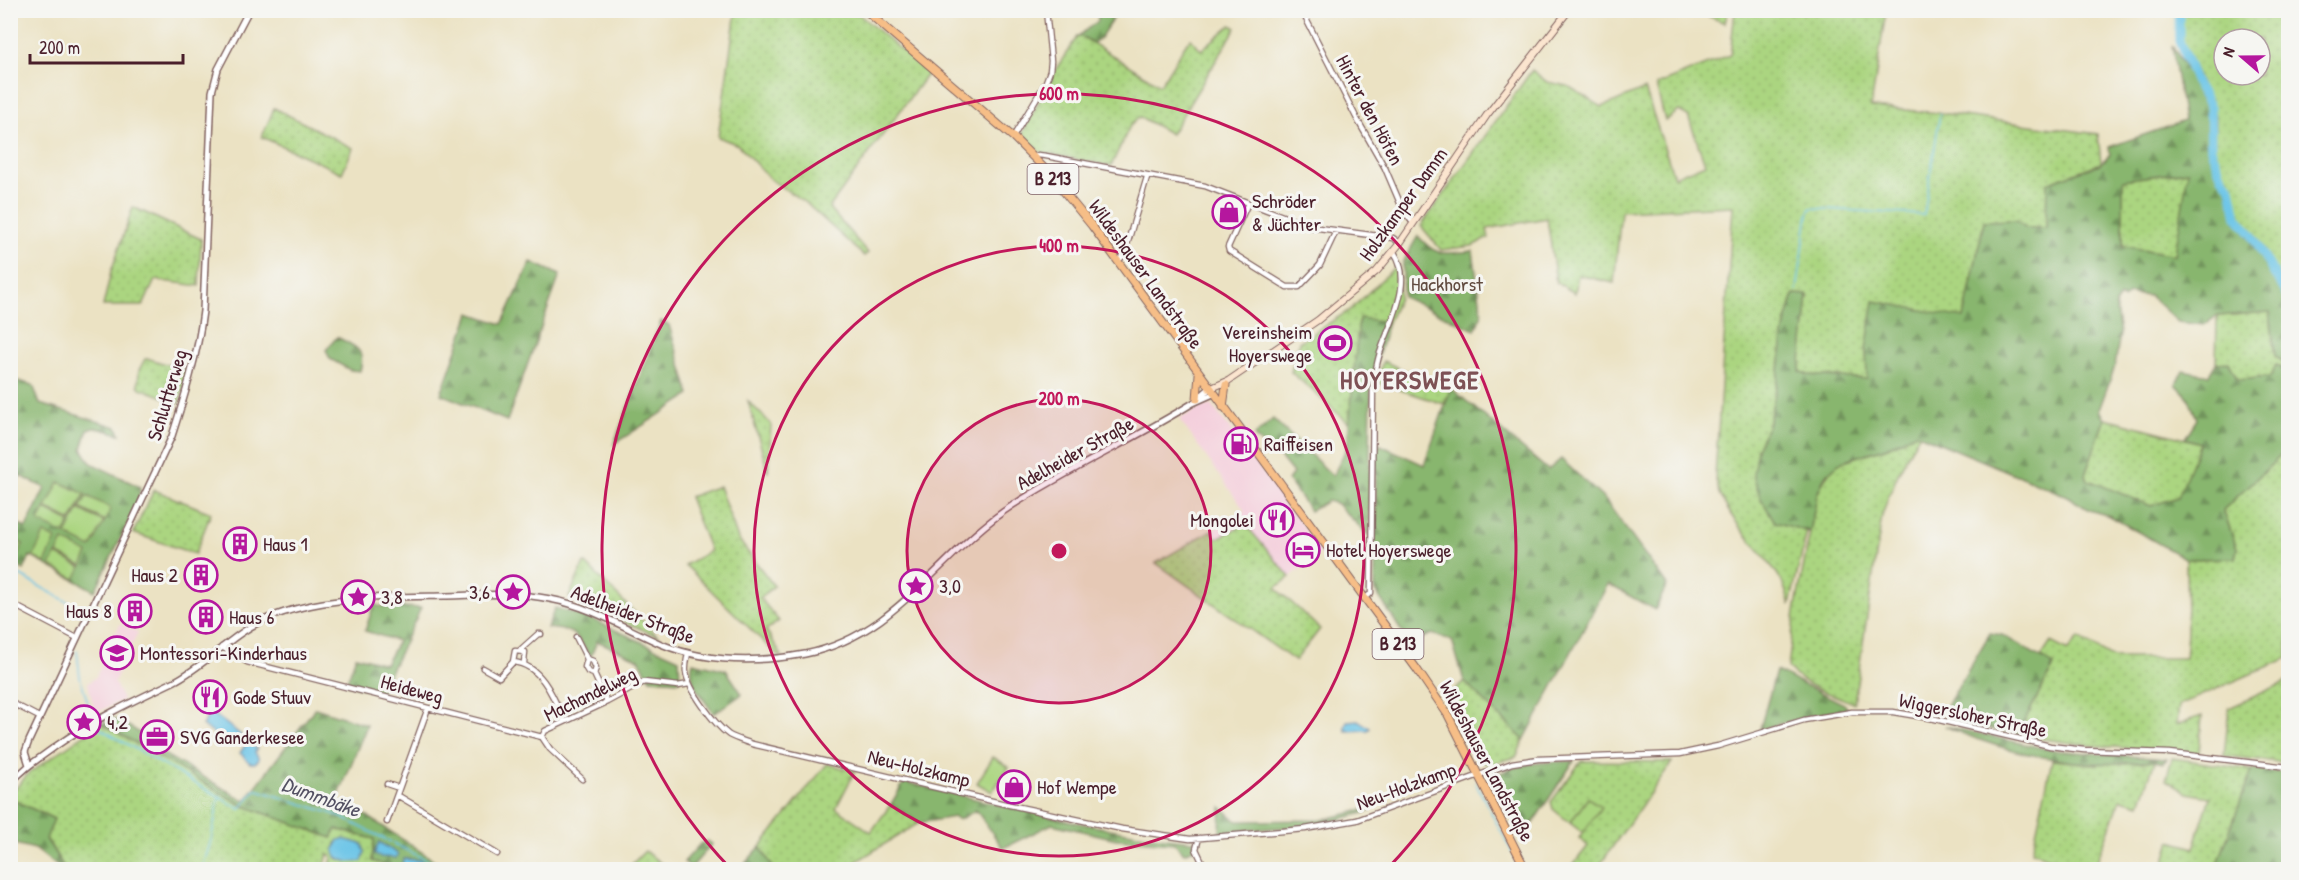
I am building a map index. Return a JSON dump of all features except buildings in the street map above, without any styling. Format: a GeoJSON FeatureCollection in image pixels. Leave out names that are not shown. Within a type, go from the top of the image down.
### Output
{"type":"FeatureCollection","features":[{"type":"Feature","properties":{"kind":"main road","name":"Wildeshauser Landstraße"},"geometry":{"type":"LineString","coordinates":[[865,10],[1013,137],[1092,226],[1448,715],[1526,870]]}},
{"type":"Feature","properties":{"kind":"main road","name":"Holzkamper Damm"},"geometry":{"type":"LineString","coordinates":[[1211,392],[1334,309],[1377,271],[1394,252],[1487,116],[1569,10]]}},
{"type":"Feature","properties":{"kind":"main road"},"geometry":{"type":"LineString","coordinates":[[1195,401],[1199,374]]}},
{"type":"Feature","properties":{"kind":"main road"},"geometry":{"type":"LineString","coordinates":[[1223,407],[1227,383]]}},
{"type":"Feature","properties":{"kind":"street","name":"Schlutterweg"},"geometry":{"type":"LineString","coordinates":[[29,765],[25,752],[39,717],[172,436],[181,408],[198,343],[203,311],[212,92],[219,69],[249,10]]}},
{"type":"Feature","properties":{"kind":"street"},"geometry":{"type":"LineString","coordinates":[[1013,137],[1045,84],[1050,71],[1046,10]]}},
{"type":"Feature","properties":{"kind":"street","name":"Hinter den Höfen"},"geometry":{"type":"LineString","coordinates":[[1299,10],[1305,17],[1357,119],[1385,168],[1403,210],[1413,223]]}},
{"type":"Feature","properties":{"kind":"street"},"geometry":{"type":"LineString","coordinates":[[1034,158],[1038,155],[1046,156],[1147,177],[1205,186],[1311,227],[1393,238],[1400,243]]}},
{"type":"Feature","properties":{"kind":"street"},"geometry":{"type":"LineString","coordinates":[[1118,261],[1124,255],[1147,177]]}},
{"type":"Feature","properties":{"kind":"street"},"geometry":{"type":"LineString","coordinates":[[1248,203],[1228,247],[1229,251],[1287,287],[1299,287],[1320,265],[1335,231]]}},
{"type":"Feature","properties":{"kind":"street"},"geometry":{"type":"LineString","coordinates":[[1365,599],[1371,593],[1374,382],[1380,353],[1401,298],[1400,265],[1394,252]]}},
{"type":"Feature","properties":{"kind":"street","name":"Adelheider Straße"},"geometry":{"type":"LineString","coordinates":[[10,784],[29,765],[102,717],[184,676],[245,629],[296,607],[398,597],[522,594],[554,599],[688,653],[742,661],[810,653],[848,639],[882,621],[917,590],[975,532],[1014,505],[1211,392]]}},
{"type":"Feature","properties":{"kind":"street"},"geometry":{"type":"LineString","coordinates":[[10,603],[77,638]]}},
{"type":"Feature","properties":{"kind":"street"},"geometry":{"type":"LineString","coordinates":[[483,668],[499,677],[513,662],[515,651],[519,651],[538,634],[541,634]]}},
{"type":"Feature","properties":{"kind":"street"},"geometry":{"type":"LineString","coordinates":[[576,637],[587,659],[593,661],[596,668],[594,674],[607,702]]}},
{"type":"Feature","properties":{"kind":"street","name":"Heideweg"},"geometry":{"type":"LineString","coordinates":[[222,647],[247,662],[542,737]]}},
{"type":"Feature","properties":{"kind":"street"},"geometry":{"type":"LineString","coordinates":[[519,651],[525,652],[524,663]]}},
{"type":"Feature","properties":{"kind":"street"},"geometry":{"type":"LineString","coordinates":[[688,653],[686,670],[689,684]]}},
{"type":"Feature","properties":{"kind":"street"},"geometry":{"type":"LineString","coordinates":[[513,662],[524,663],[549,687],[564,721]]}},
{"type":"Feature","properties":{"kind":"street","name":"Machandelweg"},"geometry":{"type":"LineString","coordinates":[[542,737],[545,731],[644,682],[680,686],[689,684]]}},
{"type":"Feature","properties":{"kind":"street","name":"Neu-Holzkamp"},"geometry":{"type":"LineString","coordinates":[[689,684],[721,728],[730,736],[752,744],[1029,809],[1122,829],[1168,836],[1199,838],[1324,827],[1357,820],[1479,775]]}},
{"type":"Feature","properties":{"kind":"street"},"geometry":{"type":"LineString","coordinates":[[10,702],[39,717]]}},
{"type":"Feature","properties":{"kind":"street"},"geometry":{"type":"LineString","coordinates":[[387,822],[428,708]]}},
{"type":"Feature","properties":{"kind":"street","name":"Wiggersloher Straße"},"geometry":{"type":"LineString","coordinates":[[1479,775],[1512,763],[1538,759],[1680,754],[1718,747],[1804,720],[1852,712],[1893,712],[1935,719],[2050,746],[2084,750],[2170,753],[2289,767]]}},
{"type":"Feature","properties":{"kind":"street"},"geometry":{"type":"LineString","coordinates":[[542,737],[550,749],[582,779]]}},
{"type":"Feature","properties":{"kind":"street"},"geometry":{"type":"LineString","coordinates":[[387,784],[399,788]]}},
{"type":"Feature","properties":{"kind":"street"},"geometry":{"type":"LineString","coordinates":[[397,795],[497,854]]}},
{"type":"Feature","properties":{"kind":"street"},"geometry":{"type":"LineString","coordinates":[[1199,838],[1196,849],[1206,870]]}},
{"type":"Feature","properties":{"kind":"shaded area"},"geometry":{"type":"Polygon","coordinates":[[[1212,405],[1322,551],[1290,577],[1246,524],[1216,540],[1212,530],[1245,511],[1179,419],[1202,407],[1212,405]]]}},
{"type":"Feature","properties":{"kind":"shaded area","name":"Montessori-Kinderhaus"},"geometry":{"type":"Polygon","coordinates":[[[120,624],[138,632],[114,682],[123,700],[95,713],[88,683],[96,677],[120,624]]]}},
{"type":"Feature","properties":{"kind":"green space"},"geometry":{"type":"Polygon","coordinates":[[[736,11],[855,11],[928,73],[829,208],[868,253],[864,256],[807,204],[770,179],[738,145],[718,137],[736,11]]]}},
{"type":"Feature","properties":{"kind":"green space"},"geometry":{"type":"Polygon","coordinates":[[[1097,11],[1118,11],[1100,38],[1093,43],[1083,37],[1077,37],[1098,21],[1097,11]]]}},
{"type":"Feature","properties":{"kind":"green space"},"geometry":{"type":"Polygon","coordinates":[[[1696,11],[1728,11],[1725,23],[1696,11]]]}},
{"type":"Feature","properties":{"kind":"green space"},"geometry":{"type":"Polygon","coordinates":[[[1735,11],[1886,11],[1871,107],[1940,113],[2098,134],[2101,163],[2047,183],[2046,228],[2026,228],[1984,221],[1964,318],[1866,350],[1868,379],[1808,375],[1800,371],[1808,295],[1794,294],[1784,329],[1778,379],[1768,426],[1757,449],[1775,522],[1807,531],[1790,605],[1778,575],[1732,517],[1719,491],[1715,476],[1733,206],[1621,211],[1614,283],[1578,275],[1575,293],[1556,282],[1547,218],[1487,229],[1489,238],[1472,246],[1441,250],[1421,226],[1532,70],[1547,82],[1568,86],[1602,107],[1645,89],[1674,177],[1705,164],[1688,116],[1679,111],[1665,121],[1656,85],[1730,55],[1735,11]]]}},
{"type":"Feature","properties":{"kind":"green space"},"geometry":{"type":"Polygon","coordinates":[[[2181,11],[2288,11],[2288,285],[2284,285],[2255,233],[2240,216],[2234,187],[2224,174],[2214,149],[2215,116],[2182,40],[2181,11]]]}},
{"type":"Feature","properties":{"kind":"green space"},"geometry":{"type":"Polygon","coordinates":[[[1231,25],[1236,28],[1171,134],[1140,117],[1130,126],[1111,166],[1039,152],[1021,136],[1056,69],[1077,37],[1083,37],[1160,85],[1187,42],[1191,39],[1201,50],[1231,25]]]}},
{"type":"Feature","properties":{"kind":"green space"},"geometry":{"type":"Polygon","coordinates":[[[2172,46],[2193,79],[2199,96],[2209,111],[2209,150],[2219,177],[2227,189],[2236,222],[2241,226],[2288,301],[2288,365],[2275,356],[2270,312],[2217,316],[2204,325],[2178,322],[2150,296],[2129,294],[2123,299],[2120,297],[2115,304],[2120,333],[2115,366],[2099,410],[2105,418],[2085,475],[2088,480],[2151,506],[2178,497],[2200,443],[2185,438],[2197,419],[2188,397],[2176,384],[2183,370],[2209,375],[2216,363],[2229,362],[2238,380],[2270,377],[2276,365],[2288,369],[2288,449],[2223,510],[2237,548],[2235,558],[2186,559],[2110,516],[2089,510],[2067,496],[1916,433],[1885,448],[1842,461],[1825,476],[1817,495],[1810,532],[1775,522],[1760,497],[1753,474],[1757,449],[1768,426],[1778,379],[1784,329],[1794,294],[1808,295],[1800,371],[1808,375],[1867,379],[1866,350],[1874,301],[1964,318],[1984,221],[2016,220],[2026,228],[2046,228],[2047,183],[2100,164],[2110,154],[2109,147],[2184,121],[2172,46]],[[2188,171],[2123,180],[2123,246],[2175,255],[2188,171]]]}},
{"type":"Feature","properties":{"kind":"green space"},"geometry":{"type":"Polygon","coordinates":[[[274,108],[353,148],[342,173],[262,137],[274,108]]]}},
{"type":"Feature","properties":{"kind":"green space"},"geometry":{"type":"Polygon","coordinates":[[[2189,171],[2175,255],[2123,246],[2123,180],[2189,171]]]}},
{"type":"Feature","properties":{"kind":"green space"},"geometry":{"type":"Polygon","coordinates":[[[133,207],[201,239],[199,286],[155,280],[143,306],[103,306],[111,272],[133,207]]]}},
{"type":"Feature","properties":{"kind":"green space","name":"Hackhorst"},"geometry":{"type":"Polygon","coordinates":[[[1418,236],[1431,248],[1442,253],[1473,251],[1482,314],[1475,330],[1403,297],[1403,262],[1418,236]]]}},
{"type":"Feature","properties":{"kind":"green space"},"geometry":{"type":"Polygon","coordinates":[[[531,262],[560,275],[507,421],[441,394],[470,313],[502,324],[531,262]]]}},
{"type":"Feature","properties":{"kind":"green space"},"geometry":{"type":"Polygon","coordinates":[[[1398,264],[1399,298],[1388,322],[1359,319],[1349,423],[1291,372],[1299,342],[1350,310],[1398,264]]]}},
{"type":"Feature","properties":{"kind":"green space"},"geometry":{"type":"Polygon","coordinates":[[[2270,312],[2275,356],[2288,365],[2288,369],[2276,365],[2270,377],[2238,380],[2229,363],[2216,363],[2217,316],[2270,312]]]}},
{"type":"Feature","properties":{"kind":"green space","name":"Hackhorst"},"geometry":{"type":"Polygon","coordinates":[[[1359,318],[1388,322],[1371,382],[1369,536],[1336,503],[1327,501],[1310,511],[1288,480],[1293,473],[1272,447],[1263,445],[1254,436],[1273,419],[1333,476],[1347,447],[1359,318]]]}},
{"type":"Feature","properties":{"kind":"green space"},"geometry":{"type":"Polygon","coordinates":[[[661,321],[669,325],[690,395],[614,444],[661,321]]]}},
{"type":"Feature","properties":{"kind":"green space"},"geometry":{"type":"Polygon","coordinates":[[[337,337],[358,349],[361,357],[360,371],[350,370],[330,359],[326,350],[337,337]]]}},
{"type":"Feature","properties":{"kind":"green space"},"geometry":{"type":"Polygon","coordinates":[[[145,359],[188,371],[179,403],[140,388],[138,385],[139,370],[145,359]]]}},
{"type":"Feature","properties":{"kind":"green space"},"geometry":{"type":"Polygon","coordinates":[[[1383,361],[1430,382],[1451,388],[1444,404],[1376,382],[1383,361]]]}},
{"type":"Feature","properties":{"kind":"green space"},"geometry":{"type":"Polygon","coordinates":[[[11,379],[33,385],[40,404],[117,427],[120,434],[96,428],[88,429],[82,449],[91,463],[140,487],[139,500],[95,591],[30,556],[24,570],[11,563],[11,553],[17,556],[23,544],[11,537],[11,521],[26,528],[45,488],[19,475],[11,492],[10,465],[16,451],[11,448],[11,379]]]}},
{"type":"Feature","properties":{"kind":"green space"},"geometry":{"type":"Polygon","coordinates":[[[1451,388],[1548,470],[1561,459],[1605,500],[1667,585],[1655,610],[1608,584],[1524,740],[1464,681],[1452,640],[1432,634],[1422,638],[1416,654],[1375,590],[1376,443],[1424,465],[1451,388]]]}},
{"type":"Feature","properties":{"kind":"green space"},"geometry":{"type":"Polygon","coordinates":[[[748,401],[771,424],[768,472],[748,401]]]}},
{"type":"Feature","properties":{"kind":"green space"},"geometry":{"type":"Polygon","coordinates":[[[2105,418],[2201,443],[2178,497],[2151,506],[2088,480],[2085,475],[2105,418]]]}},
{"type":"Feature","properties":{"kind":"green space"},"geometry":{"type":"Polygon","coordinates":[[[1916,433],[1920,434],[1898,474],[1882,516],[1854,703],[1810,685],[1788,668],[1795,611],[1817,495],[1835,466],[1916,433]]]}},
{"type":"Feature","properties":{"kind":"green space"},"geometry":{"type":"Polygon","coordinates":[[[2288,449],[2288,658],[2179,705],[2177,724],[2202,716],[2199,753],[2085,745],[2017,735],[2054,666],[2041,657],[2051,642],[2068,651],[2079,638],[2113,658],[2185,658],[2186,559],[2235,558],[2237,548],[2223,510],[2288,449]]]}},
{"type":"Feature","properties":{"kind":"green space"},"geometry":{"type":"Polygon","coordinates":[[[59,482],[85,494],[71,521],[46,508],[59,482]]]}},
{"type":"Feature","properties":{"kind":"green space"},"geometry":{"type":"Polygon","coordinates":[[[719,486],[738,539],[774,586],[760,598],[779,621],[766,630],[782,656],[778,656],[685,565],[710,551],[689,497],[719,486]]]}},
{"type":"Feature","properties":{"kind":"green space"},"geometry":{"type":"Polygon","coordinates":[[[154,490],[211,513],[195,554],[133,533],[154,490]]]}},
{"type":"Feature","properties":{"kind":"green space"},"geometry":{"type":"Polygon","coordinates":[[[87,496],[111,508],[105,521],[80,508],[87,496]]]}},
{"type":"Feature","properties":{"kind":"green space"},"geometry":{"type":"Polygon","coordinates":[[[45,509],[70,522],[64,534],[39,522],[45,509]]]}},
{"type":"Feature","properties":{"kind":"green space"},"geometry":{"type":"Polygon","coordinates":[[[79,509],[104,522],[91,548],[66,535],[79,509]]]}},
{"type":"Feature","properties":{"kind":"green space"},"geometry":{"type":"Polygon","coordinates":[[[1245,524],[1290,577],[1276,588],[1320,629],[1295,661],[1156,563],[1212,530],[1216,539],[1245,524]]]}},
{"type":"Feature","properties":{"kind":"green space"},"geometry":{"type":"Polygon","coordinates":[[[44,534],[56,539],[45,563],[33,557],[44,534]]]}},
{"type":"Feature","properties":{"kind":"green space"},"geometry":{"type":"Polygon","coordinates":[[[10,538],[23,544],[17,556],[11,553],[10,538]]]}},
{"type":"Feature","properties":{"kind":"green space"},"geometry":{"type":"Polygon","coordinates":[[[63,541],[88,553],[82,566],[57,553],[63,541]]]}},
{"type":"Feature","properties":{"kind":"green space"},"geometry":{"type":"Polygon","coordinates":[[[56,554],[81,567],[75,579],[50,566],[56,554]]]}},
{"type":"Feature","properties":{"kind":"green space"},"geometry":{"type":"Polygon","coordinates":[[[585,563],[659,637],[569,597],[585,563]]]}},
{"type":"Feature","properties":{"kind":"green space"},"geometry":{"type":"Polygon","coordinates":[[[374,604],[421,608],[380,693],[346,684],[356,656],[385,664],[398,641],[365,631],[374,604]]]}},
{"type":"Feature","properties":{"kind":"green space"},"geometry":{"type":"Polygon","coordinates":[[[555,608],[587,617],[679,659],[680,681],[650,679],[639,659],[597,641],[591,656],[580,641],[568,631],[547,628],[555,608]]]}},
{"type":"Feature","properties":{"kind":"green space"},"geometry":{"type":"Polygon","coordinates":[[[1990,633],[2002,635],[2054,665],[2017,735],[1948,719],[1944,711],[1990,633]]]}},
{"type":"Feature","properties":{"kind":"green space"},"geometry":{"type":"Polygon","coordinates":[[[693,662],[726,670],[742,694],[714,714],[694,683],[693,662]]]}},
{"type":"Feature","properties":{"kind":"green space"},"geometry":{"type":"Polygon","coordinates":[[[1776,671],[1844,704],[1848,709],[1831,711],[1760,729],[1776,671]]]}},
{"type":"Feature","properties":{"kind":"green space"},"geometry":{"type":"Polygon","coordinates":[[[1464,681],[1524,740],[1516,757],[1488,765],[1483,762],[1446,698],[1464,681]]]}},
{"type":"Feature","properties":{"kind":"green space"},"geometry":{"type":"Polygon","coordinates":[[[2288,681],[2288,763],[2224,756],[2229,708],[2288,681]]]}},
{"type":"Feature","properties":{"kind":"green space"},"geometry":{"type":"Polygon","coordinates":[[[315,708],[367,725],[336,802],[367,816],[447,869],[426,869],[427,867],[420,860],[404,859],[402,867],[405,869],[396,869],[372,861],[374,839],[336,829],[332,838],[242,805],[101,723],[112,718],[130,727],[145,738],[153,748],[245,801],[315,708]]]}},
{"type":"Feature","properties":{"kind":"green space"},"geometry":{"type":"Polygon","coordinates":[[[101,723],[242,805],[332,838],[335,829],[374,839],[372,861],[396,869],[329,869],[332,857],[328,854],[324,869],[65,869],[46,838],[54,819],[11,799],[10,795],[28,774],[101,723]],[[343,839],[336,843],[334,853],[338,859],[354,862],[343,839]]]}},
{"type":"Feature","properties":{"kind":"green space"},"geometry":{"type":"Polygon","coordinates":[[[1945,726],[2051,750],[2167,759],[2163,763],[2155,761],[2106,764],[2052,759],[1997,746],[1945,726]]]}},
{"type":"Feature","properties":{"kind":"green space"},"geometry":{"type":"Polygon","coordinates":[[[993,757],[1009,767],[992,792],[977,783],[993,757]]]}},
{"type":"Feature","properties":{"kind":"green space"},"geometry":{"type":"Polygon","coordinates":[[[2172,758],[2252,770],[2216,869],[2162,870],[2171,841],[2194,848],[2210,797],[2187,793],[2166,780],[2172,758]]]}},
{"type":"Feature","properties":{"kind":"green space"},"geometry":{"type":"Polygon","coordinates":[[[2052,760],[2092,764],[2155,761],[2140,804],[2121,799],[2094,869],[2084,869],[2032,851],[2052,760]]]}},
{"type":"Feature","properties":{"kind":"green space"},"geometry":{"type":"Polygon","coordinates":[[[1574,761],[1522,839],[1495,784],[1495,776],[1524,765],[1574,761]]]}},
{"type":"Feature","properties":{"kind":"green space"},"geometry":{"type":"Polygon","coordinates":[[[1581,761],[1672,762],[1597,869],[1578,869],[1573,865],[1588,846],[1579,838],[1601,807],[1588,798],[1570,823],[1553,809],[1551,802],[1581,761]]]}},
{"type":"Feature","properties":{"kind":"green space"},"geometry":{"type":"Polygon","coordinates":[[[827,764],[855,771],[836,808],[871,832],[891,804],[919,823],[844,869],[774,869],[760,847],[827,764]]]}},
{"type":"Feature","properties":{"kind":"green space"},"geometry":{"type":"Polygon","coordinates":[[[2252,770],[2288,773],[2288,869],[2216,869],[2252,770]]]}},
{"type":"Feature","properties":{"kind":"green space"},"geometry":{"type":"Polygon","coordinates":[[[904,782],[1084,824],[1194,841],[1194,849],[1184,853],[1175,843],[1116,839],[1052,824],[1003,848],[976,810],[959,820],[954,817],[919,823],[891,804],[904,782]]]}},
{"type":"Feature","properties":{"kind":"green space"},"geometry":{"type":"Polygon","coordinates":[[[1588,798],[1601,807],[1583,833],[1570,823],[1588,798]]]}},
{"type":"Feature","properties":{"kind":"green space"},"geometry":{"type":"Polygon","coordinates":[[[11,799],[54,819],[46,839],[65,869],[61,869],[35,849],[15,844],[11,846],[11,799]]]}},
{"type":"Feature","properties":{"kind":"green space"},"geometry":{"type":"Polygon","coordinates":[[[1221,807],[1237,821],[1321,820],[1371,808],[1371,811],[1318,825],[1220,832],[1221,807]]]}},
{"type":"Feature","properties":{"kind":"green space"},"geometry":{"type":"Polygon","coordinates":[[[707,841],[712,844],[691,868],[684,862],[700,844],[707,841]]]}},
{"type":"Feature","properties":{"kind":"green space"},"geometry":{"type":"Polygon","coordinates":[[[760,847],[774,869],[740,869],[760,847]]]}},
{"type":"Feature","properties":{"kind":"green space"},"geometry":{"type":"Polygon","coordinates":[[[645,851],[662,864],[656,869],[627,869],[645,851]]]}},
{"type":"Feature","properties":{"kind":"water"},"geometry":{"type":"Polygon","coordinates":[[[211,712],[241,735],[234,745],[219,733],[217,736],[202,725],[211,712]]]}},
{"type":"Feature","properties":{"kind":"water"},"geometry":{"type":"Polygon","coordinates":[[[1358,720],[1370,728],[1346,731],[1347,721],[1358,720]]]}},
{"type":"Feature","properties":{"kind":"water"},"geometry":{"type":"Polygon","coordinates":[[[248,741],[257,749],[255,752],[259,759],[255,763],[250,763],[240,753],[248,741]]]}},
{"type":"Feature","properties":{"kind":"water"},"geometry":{"type":"Polygon","coordinates":[[[339,840],[362,844],[365,852],[362,861],[348,862],[336,857],[334,849],[339,840]]]}},
{"type":"Feature","properties":{"kind":"water"},"geometry":{"type":"Polygon","coordinates":[[[379,842],[398,854],[396,858],[374,854],[379,842]]]}},
{"type":"Feature","properties":{"kind":"water"},"geometry":{"type":"Polygon","coordinates":[[[404,859],[420,860],[427,867],[426,869],[405,869],[402,863],[404,859]]]}},
{"type":"Feature","properties":{"kind":"waterway"},"geometry":{"type":"LineString","coordinates":[[2179,10],[2179,41],[2196,83],[2210,107],[2211,149],[2222,177],[2231,188],[2237,217],[2251,234],[2288,298]]}},
{"type":"Feature","properties":{"kind":"waterway"},"geometry":{"type":"LineString","coordinates":[[1797,290],[1808,214],[1811,208],[1924,215],[1940,114]]}},
{"type":"Feature","properties":{"kind":"waterway","name":"Dummbäke"},"geometry":{"type":"LineString","coordinates":[[10,570],[84,611]]}},
{"type":"Feature","properties":{"kind":"waterway","name":"Dummbäke"},"geometry":{"type":"LineString","coordinates":[[77,651],[80,677],[92,716]]}},
{"type":"Feature","properties":{"kind":"waterway","name":"Dummbäke"},"geometry":{"type":"LineString","coordinates":[[99,728],[240,809],[255,790],[258,790],[337,815],[446,870]]}},
{"type":"Feature","properties":{"kind":"waterway"},"geometry":{"type":"LineString","coordinates":[[1475,782],[1512,852]]}},
{"type":"Feature","properties":{"kind":"waterway"},"geometry":{"type":"LineString","coordinates":[[202,870],[211,840],[219,797]]}},
{"type":"Feature","properties":{"kind":"waterway"},"geometry":{"type":"LineString","coordinates":[[1515,857],[1521,870]]}},
{"type":"Feature","properties":{"kind":"place","name":"Schröder & Jüchter"},"geometry":{"type":"Point","coordinates":[1229,212]}},
{"type":"Feature","properties":{"kind":"place","name":"Vereinsheim Hoyerswege"},"geometry":{"type":"Point","coordinates":[1335,343]}},
{"type":"Feature","properties":{"kind":"place","name":"Raiffeisen"},"geometry":{"type":"Point","coordinates":[1241,444]}},
{"type":"Feature","properties":{"kind":"place","name":"Mongolei"},"geometry":{"type":"Point","coordinates":[1277,520]}},
{"type":"Feature","properties":{"kind":"place","name":"Haus 1"},"geometry":{"type":"Point","coordinates":[240,544]}},
{"type":"Feature","properties":{"kind":"place","name":"Hotel Hoyerswege"},"geometry":{"type":"Point","coordinates":[1303,550]}},
{"type":"Feature","properties":{"kind":"place","name":"Haus 2"},"geometry":{"type":"Point","coordinates":[201,575]}},
{"type":"Feature","properties":{"kind":"place","name":"3,0"},"geometry":{"type":"Point","coordinates":[916,586]}},
{"type":"Feature","properties":{"kind":"place","name":"3,6"},"geometry":{"type":"Point","coordinates":[513,592]}},
{"type":"Feature","properties":{"kind":"place","name":"3,8"},"geometry":{"type":"Point","coordinates":[358,597]}},
{"type":"Feature","properties":{"kind":"place","name":"Haus 8"},"geometry":{"type":"Point","coordinates":[135,611]}},
{"type":"Feature","properties":{"kind":"place","name":"Haus 6"},"geometry":{"type":"Point","coordinates":[206,617]}},
{"type":"Feature","properties":{"kind":"place","name":"Montessori-Kinderhaus"},"geometry":{"type":"Point","coordinates":[117,653]}},
{"type":"Feature","properties":{"kind":"place","name":"Gode Stuuv"},"geometry":{"type":"Point","coordinates":[210,697]}},
{"type":"Feature","properties":{"kind":"place","name":"4,2"},"geometry":{"type":"Point","coordinates":[84,722]}},
{"type":"Feature","properties":{"kind":"place","name":"SVG Ganderkesee"},"geometry":{"type":"Point","coordinates":[157,737]}},
{"type":"Feature","properties":{"kind":"place","name":"Hof Wempe"},"geometry":{"type":"Point","coordinates":[1014,787]}},
{"type":"Feature","properties":{"kind":"district","name":"HOYERSWEGE"},"geometry":{"type":"Point","coordinates":[1410,380]}}]}
